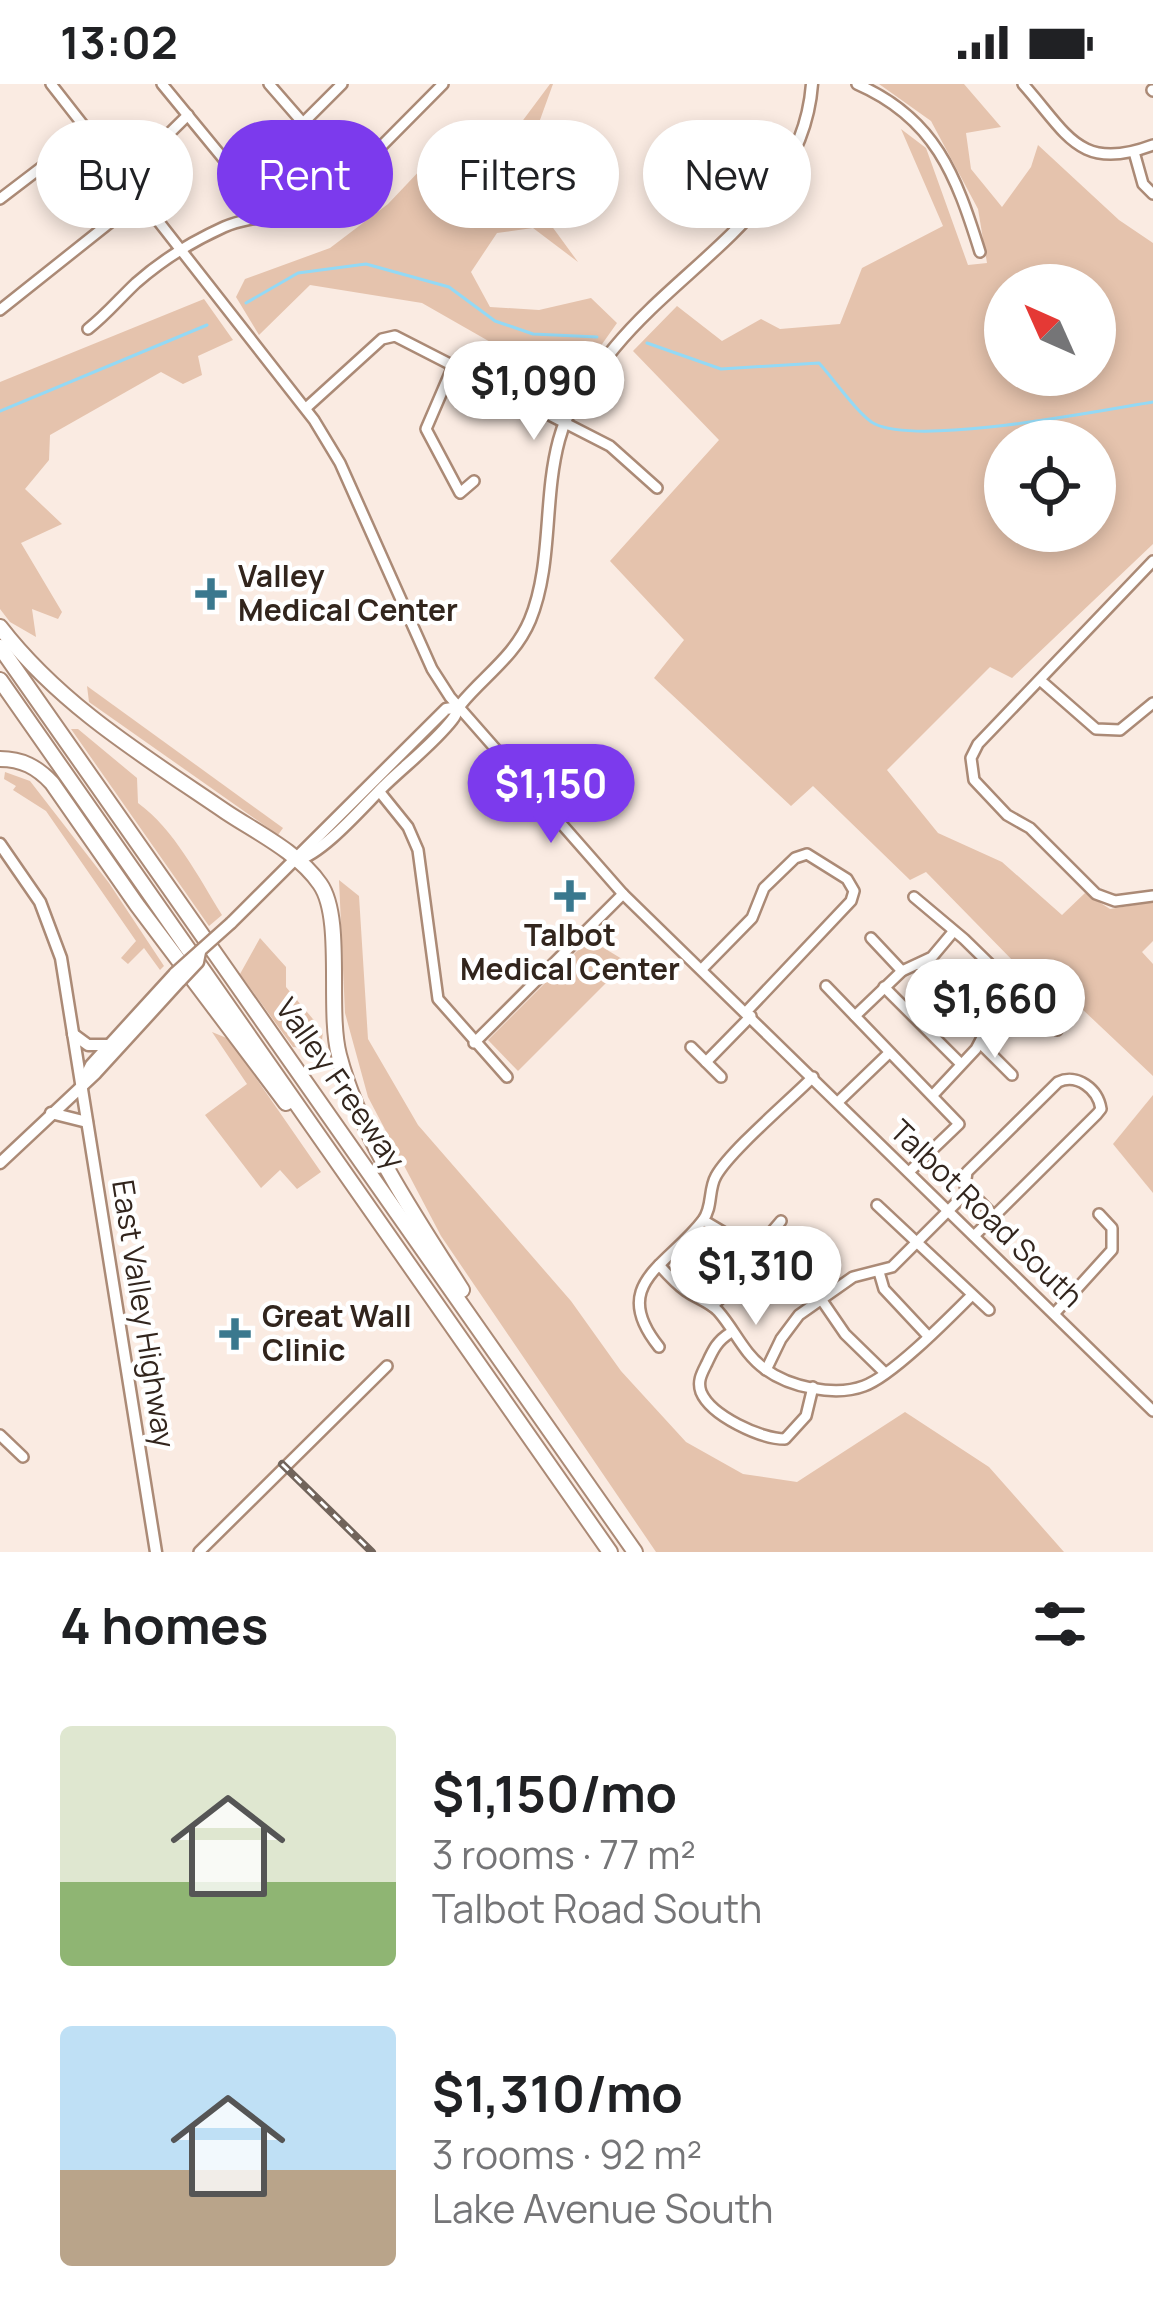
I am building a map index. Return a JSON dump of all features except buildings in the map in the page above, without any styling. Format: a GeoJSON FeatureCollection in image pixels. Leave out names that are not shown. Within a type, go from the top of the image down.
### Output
{"type":"FeatureCollection","features":[{"type":"Feature","properties":{"kind":"highway"},"geometry":{"type":"LineString","coordinates":[[0,627],[80,712],[297,860],[319,882],[330,911],[338,1053],[354,1099],[377,1148],[513,1377]]}},
{"type":"Feature","properties":{"kind":"highway","name":"Valley Freeway"},"geometry":{"type":"LineString","coordinates":[[0,647],[632,1552]]}},
{"type":"Feature","properties":{"kind":"highway"},"geometry":{"type":"LineString","coordinates":[[0,658],[632,1552]]}},
{"type":"Feature","properties":{"kind":"highway","name":"Valley Freeway"},"geometry":{"type":"LineString","coordinates":[[0,680],[610,1552]]}},
{"type":"Feature","properties":{"kind":"highway"},"geometry":{"type":"LineString","coordinates":[[0,759],[23,761],[52,783],[353,1195],[364,1199]]}},
{"type":"Feature","properties":{"kind":"main road"},"geometry":{"type":"LineString","coordinates":[[0,1163],[81,1084],[200,952],[297,860],[333,835],[454,718],[458,707],[503,663],[528,626],[539,590],[554,464],[566,420],[627,334],[778,184],[802,140],[812,84]]}},
{"type":"Feature","properties":{"kind":"main road"},"geometry":{"type":"LineString","coordinates":[[297,860],[298,853],[446,710],[458,707]]}},
{"type":"Feature","properties":{"kind":"main road"},"geometry":{"type":"LineString","coordinates":[[319,882],[318,860],[333,835]]}},
{"type":"Feature","properties":{"kind":"main road","name":"East Valley Highway"},"geometry":{"type":"LineString","coordinates":[[0,844],[23,873],[47,917],[61,958],[156,1552]]}},
{"type":"Feature","properties":{"kind":"main road"},"geometry":{"type":"LineString","coordinates":[[81,1084],[91,1065],[178,977]]}},
{"type":"Feature","properties":{"kind":"main road"},"geometry":{"type":"LineString","coordinates":[[73,1034],[88,1045],[112,1044]]}},
{"type":"Feature","properties":{"kind":"main road"},"geometry":{"type":"LineString","coordinates":[[51,1113],[87,1122]]}},
{"type":"Feature","properties":{"kind":"street","name":"Talbot Road South"},"geometry":{"type":"LineString","coordinates":[[51,84],[80,120]]}},
{"type":"Feature","properties":{"kind":"street"},"geometry":{"type":"LineString","coordinates":[[162,84],[217,151]]}},
{"type":"Feature","properties":{"kind":"street"},"geometry":{"type":"LineString","coordinates":[[269,84],[300,120]]}},
{"type":"Feature","properties":{"kind":"street"},"geometry":{"type":"LineString","coordinates":[[306,120],[342,84]]}},
{"type":"Feature","properties":{"kind":"street"},"geometry":{"type":"LineString","coordinates":[[393,135],[443,84]]}},
{"type":"Feature","properties":{"kind":"street"},"geometry":{"type":"LineString","coordinates":[[857,84],[895,104],[933,140],[962,196],[980,252]]}},
{"type":"Feature","properties":{"kind":"street"},"geometry":{"type":"LineString","coordinates":[[1022,84],[1072,142],[1094,154],[1134,152],[1153,145]]}},
{"type":"Feature","properties":{"kind":"street"},"geometry":{"type":"LineString","coordinates":[[184,120],[188,116]]}},
{"type":"Feature","properties":{"kind":"street"},"geometry":{"type":"LineString","coordinates":[[1134,152],[1143,184],[1153,194]]}},
{"type":"Feature","properties":{"kind":"street"},"geometry":{"type":"LineString","coordinates":[[0,199],[36,171]]}},
{"type":"Feature","properties":{"kind":"street"},"geometry":{"type":"LineString","coordinates":[[0,310],[103,228]]}},
{"type":"Feature","properties":{"kind":"street","name":"Talbot Road South"},"geometry":{"type":"LineString","coordinates":[[165,228],[306,408],[341,466],[432,669],[458,707],[623,894],[1153,1411]]}},
{"type":"Feature","properties":{"kind":"street"},"geometry":{"type":"LineString","coordinates":[[88,329],[153,268],[222,228]]}},
{"type":"Feature","properties":{"kind":"street"},"geometry":{"type":"LineString","coordinates":[[306,408],[391,336],[566,420],[622,454],[657,488]]}},
{"type":"Feature","properties":{"kind":"street"},"geometry":{"type":"LineString","coordinates":[[454,364],[426,429],[460,493],[474,481]]}},
{"type":"Feature","properties":{"kind":"street"},"geometry":{"type":"LineString","coordinates":[[1153,561],[978,744],[971,762],[974,780],[1007,815],[1030,828],[1096,894],[1115,901],[1153,896]]}},
{"type":"Feature","properties":{"kind":"street"},"geometry":{"type":"LineString","coordinates":[[1040,680],[1087,725],[1104,731],[1120,730],[1153,703]]}},
{"type":"Feature","properties":{"kind":"street"},"geometry":{"type":"LineString","coordinates":[[380,790],[408,827],[418,850],[435,991],[443,1008],[507,1077]]}},
{"type":"Feature","properties":{"kind":"street"},"geometry":{"type":"LineString","coordinates":[[702,969],[752,918],[764,888],[802,855],[852,885],[851,901],[828,929],[706,1062]]}},
{"type":"Feature","properties":{"kind":"street"},"geometry":{"type":"LineString","coordinates":[[474,1043],[623,894]]}},
{"type":"Feature","properties":{"kind":"street"},"geometry":{"type":"LineString","coordinates":[[914,897],[1057,1030]]}},
{"type":"Feature","properties":{"kind":"street"},"geometry":{"type":"LineString","coordinates":[[855,1016],[902,971],[932,957],[953,932]]}},
{"type":"Feature","properties":{"kind":"street"},"geometry":{"type":"LineString","coordinates":[[871,938],[902,971]]}},
{"type":"Feature","properties":{"kind":"street"},"geometry":{"type":"LineString","coordinates":[[919,964],[986,1031]]}},
{"type":"Feature","properties":{"kind":"street"},"geometry":{"type":"LineString","coordinates":[[826,986],[959,1124],[910,1172]]}},
{"type":"Feature","properties":{"kind":"street"},"geometry":{"type":"LineString","coordinates":[[884,987],[962,1064]]}},
{"type":"Feature","properties":{"kind":"street"},"geometry":{"type":"LineString","coordinates":[[933,1095],[980,1043],[1001,1005],[1017,989]]}},
{"type":"Feature","properties":{"kind":"street"},"geometry":{"type":"LineString","coordinates":[[980,1043],[1012,1075]]}},
{"type":"Feature","properties":{"kind":"street"},"geometry":{"type":"LineString","coordinates":[[692,1047],[722,1077]]}},
{"type":"Feature","properties":{"kind":"street"},"geometry":{"type":"LineString","coordinates":[[838,1102],[889,1053]]}},
{"type":"Feature","properties":{"kind":"street"},"geometry":{"type":"LineString","coordinates":[[659,1347],[644,1328],[638,1305],[642,1287],[703,1220],[718,1172],[813,1078]]}},
{"type":"Feature","properties":{"kind":"street"},"geometry":{"type":"LineString","coordinates":[[974,1236],[1097,1114],[1101,1103],[1080,1080],[1058,1082],[967,1172],[968,1191],[994,1216]]}},
{"type":"Feature","properties":{"kind":"street"},"geometry":{"type":"LineString","coordinates":[[766,1370],[786,1329],[853,1277],[892,1267],[968,1191]]}},
{"type":"Feature","properties":{"kind":"street"},"geometry":{"type":"LineString","coordinates":[[878,1205],[989,1310]]}},
{"type":"Feature","properties":{"kind":"street"},"geometry":{"type":"LineString","coordinates":[[1054,1314],[1112,1250],[1112,1228],[1099,1214]]}},
{"type":"Feature","properties":{"kind":"street"},"geometry":{"type":"LineString","coordinates":[[703,1220],[755,1251]]}},
{"type":"Feature","properties":{"kind":"street"},"geometry":{"type":"LineString","coordinates":[[712,1306],[745,1277],[755,1251],[781,1221]]}},
{"type":"Feature","properties":{"kind":"street"},"geometry":{"type":"LineString","coordinates":[[658,1265],[712,1306],[730,1333],[766,1370],[783,1380],[813,1387],[863,1387],[971,1296]]}},
{"type":"Feature","properties":{"kind":"street"},"geometry":{"type":"LineString","coordinates":[[879,1272],[884,1289],[928,1336]]}},
{"type":"Feature","properties":{"kind":"street"},"geometry":{"type":"LineString","coordinates":[[821,1299],[844,1334],[885,1373]]}},
{"type":"Feature","properties":{"kind":"street"},"geometry":{"type":"LineString","coordinates":[[730,1333],[715,1346],[700,1388],[717,1409],[763,1436],[785,1439],[806,1416],[813,1387]]}},
{"type":"Feature","properties":{"kind":"street"},"geometry":{"type":"LineString","coordinates":[[199,1552],[387,1366]]}},
{"type":"Feature","properties":{"kind":"street"},"geometry":{"type":"LineString","coordinates":[[0,1435],[23,1457]]}},
{"type":"Feature","properties":{"kind":"shaded area"},"geometry":{"type":"Polygon","coordinates":[[[550,84],[553,84],[540,120],[523,120],[550,84]]]}},
{"type":"Feature","properties":{"kind":"shaded area"},"geometry":{"type":"Polygon","coordinates":[[[879,84],[964,84],[1001,127],[966,133],[971,169],[1002,207],[1031,167],[1038,145],[1119,220],[1153,243],[1153,544],[1012,678],[990,667],[887,770],[938,833],[1002,862],[1062,915],[1085,893],[1110,909],[1153,902],[1153,941],[1142,952],[1153,964],[1153,1076],[1081,1008],[1068,1017],[926,872],[910,880],[813,786],[791,806],[654,678],[684,640],[610,561],[719,440],[633,351],[677,306],[722,341],[761,319],[780,329],[840,324],[862,268],[943,226],[901,129],[926,148],[968,265],[987,263],[978,209],[931,121],[879,84]]]}},
{"type":"Feature","properties":{"kind":"shaded area"},"geometry":{"type":"Polygon","coordinates":[[[417,173],[417,228],[533,228],[497,233],[471,272],[490,307],[539,310],[591,298],[617,323],[571,388],[422,303],[310,285],[259,335],[236,297],[245,279],[330,248],[356,228],[393,228],[393,199],[417,173]]]}},
{"type":"Feature","properties":{"kind":"shaded area"},"geometry":{"type":"Polygon","coordinates":[[[533,228],[553,228],[578,262],[533,228]]]}},
{"type":"Feature","properties":{"kind":"shaded area"},"geometry":{"type":"Polygon","coordinates":[[[204,299],[233,340],[198,356],[202,375],[183,384],[161,372],[50,435],[49,460],[25,489],[62,524],[21,543],[62,612],[58,619],[32,609],[36,637],[10,622],[0,609],[0,382],[204,299]]]}},
{"type":"Feature","properties":{"kind":"shaded area"},"geometry":{"type":"Polygon","coordinates":[[[87,686],[283,828],[278,835],[89,702],[87,686]]]}},
{"type":"Feature","properties":{"kind":"shaded area"},"geometry":{"type":"Polygon","coordinates":[[[71,729],[78,729],[137,778],[138,803],[174,840],[222,915],[209,926],[71,729]]]}},
{"type":"Feature","properties":{"kind":"shaded area"},"geometry":{"type":"Polygon","coordinates":[[[5,772],[30,781],[109,883],[164,966],[160,970],[144,948],[128,964],[121,958],[136,941],[46,811],[13,790],[16,786],[4,779],[5,772]]]}},
{"type":"Feature","properties":{"kind":"shaded area"},"geometry":{"type":"Polygon","coordinates":[[[339,880],[359,896],[368,1039],[418,1125],[571,1301],[621,1371],[686,1442],[743,1474],[797,1482],[905,1412],[989,1467],[1064,1552],[656,1552],[441,1236],[368,1097],[345,1013],[339,880]]]}},
{"type":"Feature","properties":{"kind":"shaded area"},"geometry":{"type":"Polygon","coordinates":[[[260,938],[286,967],[286,987],[323,1031],[321,1050],[293,1047],[240,974],[260,938]]]}},
{"type":"Feature","properties":{"kind":"shaded area"},"geometry":{"type":"Polygon","coordinates":[[[589,939],[627,962],[518,1071],[488,1040],[589,939]]]}},
{"type":"Feature","properties":{"kind":"shaded area"},"geometry":{"type":"Polygon","coordinates":[[[212,1032],[229,1039],[321,1172],[297,1189],[280,1170],[261,1188],[205,1115],[247,1084],[212,1032]]]}},
{"type":"Feature","properties":{"kind":"shaded area"},"geometry":{"type":"Polygon","coordinates":[[[1153,1095],[1153,1193],[1113,1144],[1153,1095]]]}},
{"type":"Feature","properties":{"kind":"waterway"},"geometry":{"type":"LineString","coordinates":[[246,303],[298,273],[366,264],[449,287],[495,321],[533,334],[597,337]]}},
{"type":"Feature","properties":{"kind":"waterway"},"geometry":{"type":"LineString","coordinates":[[0,411],[207,325]]}},
{"type":"Feature","properties":{"kind":"waterway"},"geometry":{"type":"LineString","coordinates":[[647,343],[721,369],[819,363],[869,420],[898,430],[1011,425],[1153,402]]}},
{"type":"Feature","properties":{"kind":"railway"},"geometry":{"type":"LineString","coordinates":[[282,1464],[372,1552]]}},
{"type":"Feature","properties":{"kind":"place","name":"Valley Medical Center"},"geometry":{"type":"Point","coordinates":[211,594]}},
{"type":"Feature","properties":{"kind":"place","name":"Talbot Medical Center"},"geometry":{"type":"Point","coordinates":[570,896]}},
{"type":"Feature","properties":{"kind":"place","name":"Great Wall Clinic"},"geometry":{"type":"Point","coordinates":[235,1334]}}]}
